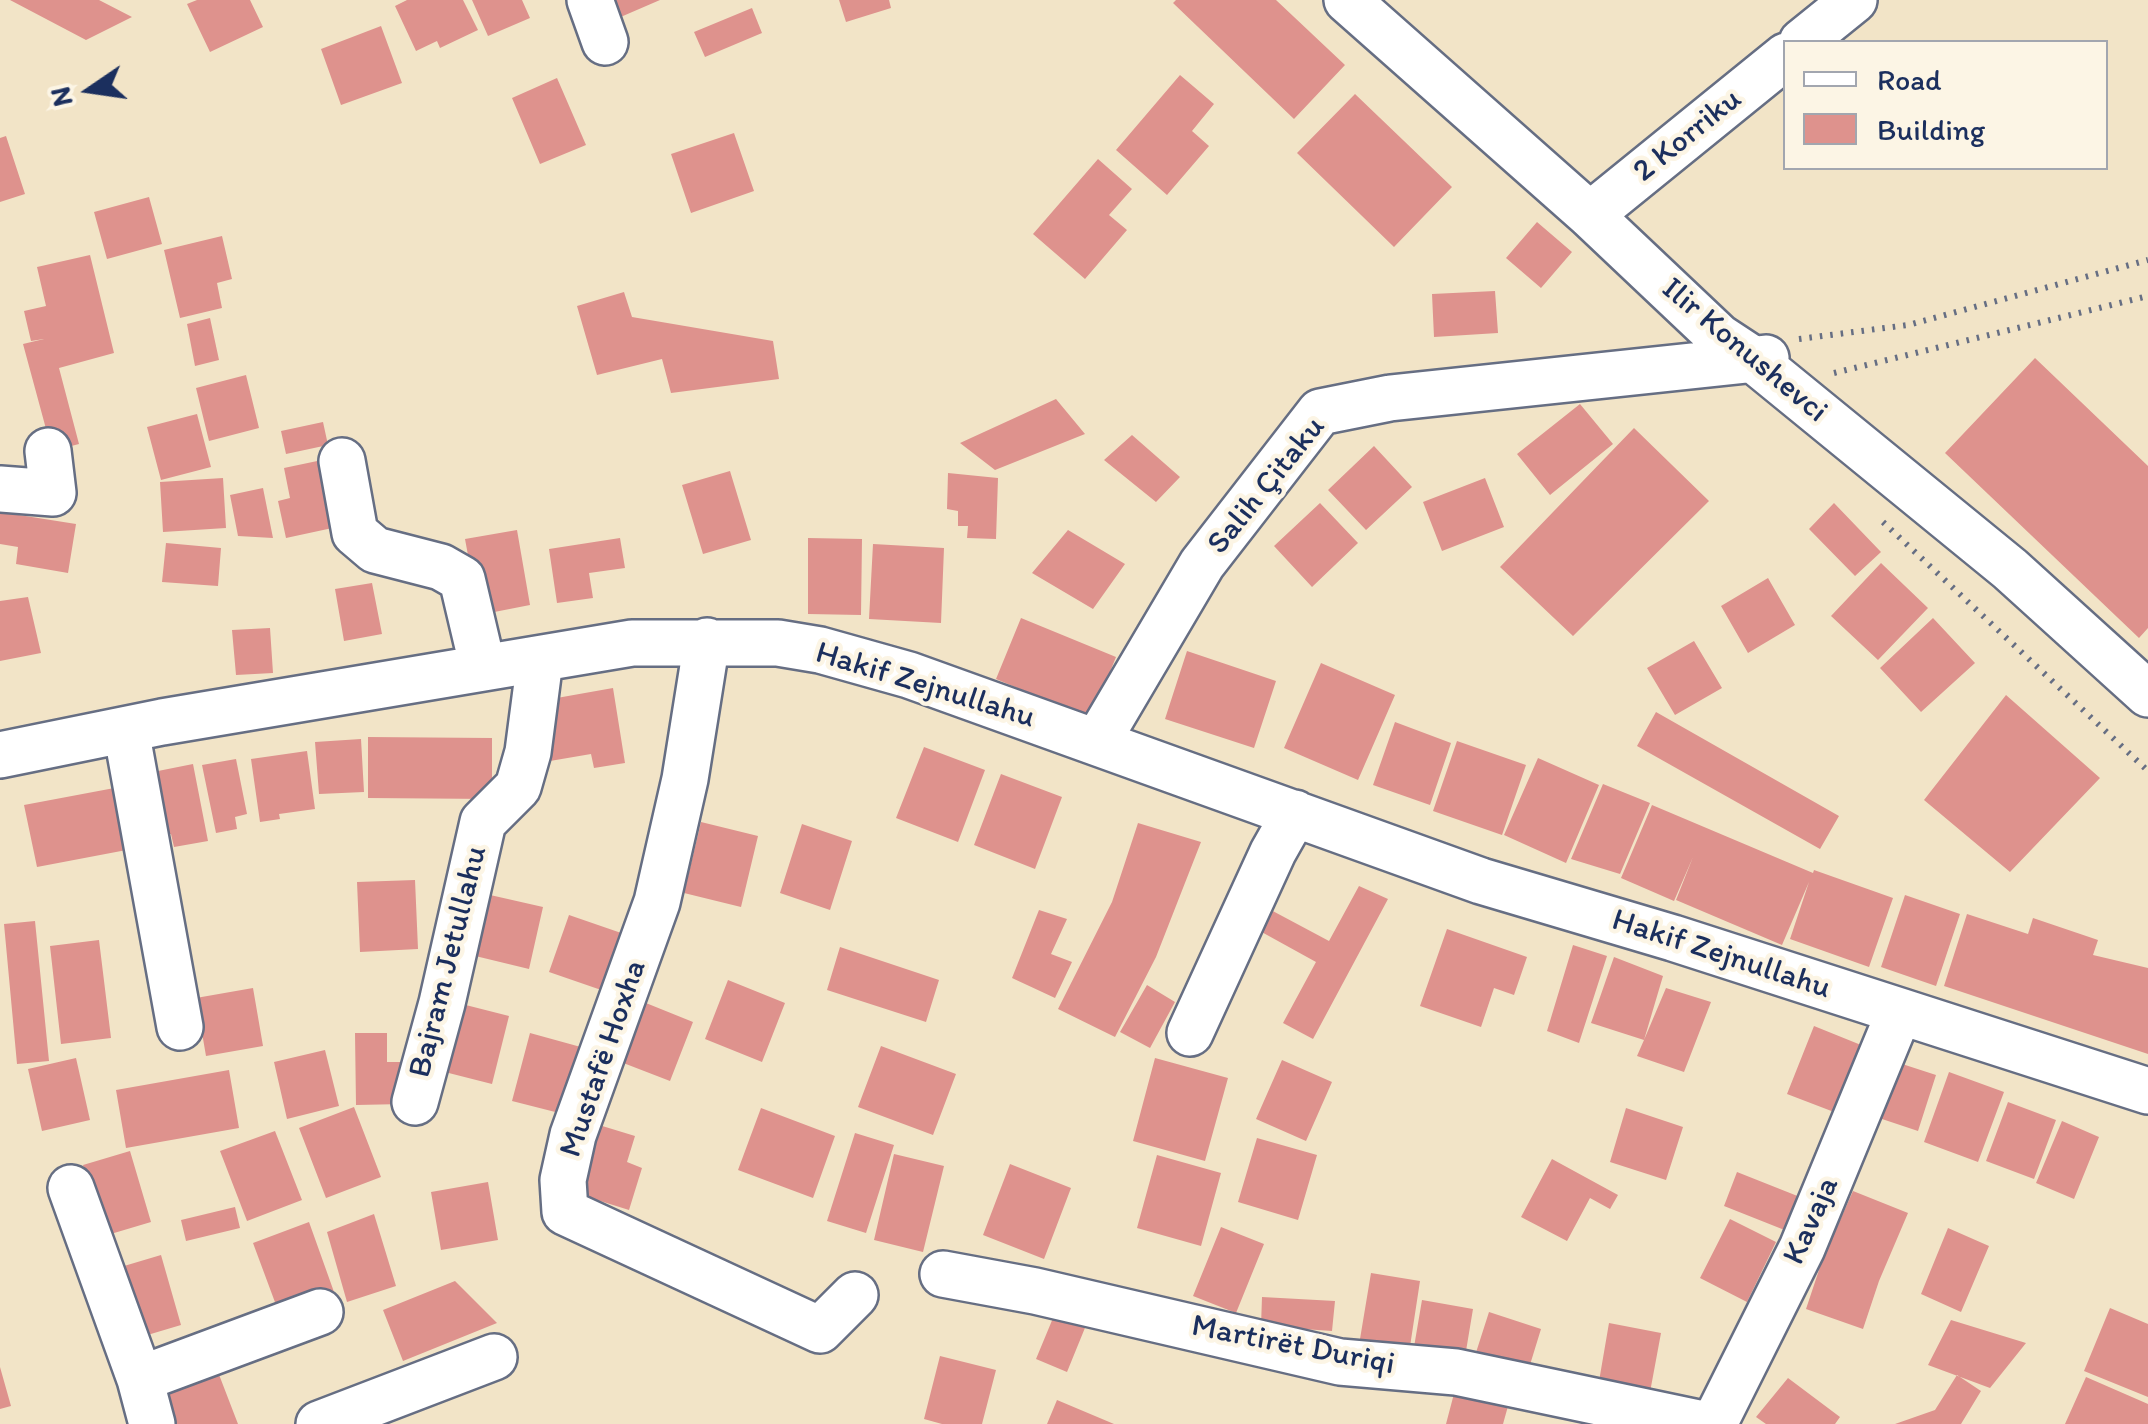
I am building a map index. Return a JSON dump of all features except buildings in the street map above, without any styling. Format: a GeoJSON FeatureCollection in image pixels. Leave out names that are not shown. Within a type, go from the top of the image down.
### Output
{"type":"FeatureCollection","features":[{"type":"Feature","properties":{"kind":"street"},"geometry":{"type":"LineString","coordinates":[[590,0],[605,42]]}},
{"type":"Feature","properties":{"kind":"street"},"geometry":{"type":"LineString","coordinates":[[1804,40],[1854,0]]}},
{"type":"Feature","properties":{"kind":"street","name":"Ilir Konushevci"},"geometry":{"type":"LineString","coordinates":[[1363,8],[1718,336],[1763,355],[2148,694]]}},
{"type":"Feature","properties":{"kind":"street","name":"2 Korriku"},"geometry":{"type":"LineString","coordinates":[[1590,215],[1783,58]]}},
{"type":"Feature","properties":{"kind":"street","name":"Salih Çitaku"},"geometry":{"type":"LineString","coordinates":[[1098,742],[1202,564],[1320,412],[1390,398],[1763,355]]}},
{"type":"Feature","properties":{"kind":"street"},"geometry":{"type":"LineString","coordinates":[[0,489],[53,493],[48,451]]}},
{"type":"Feature","properties":{"kind":"street"},"geometry":{"type":"LineString","coordinates":[[342,461],[355,533],[375,550],[441,567],[462,579],[482,668]]}},
{"type":"Feature","properties":{"kind":"street","name":"Mustafë Hoxha"},"geometry":{"type":"LineString","coordinates":[[707,642],[685,779],[657,902],[574,1136],[564,1180],[565,1212],[820,1330],[855,1295]]}},
{"type":"Feature","properties":{"kind":"street","name":"Hakif Zejnullahu"},"geometry":{"type":"LineString","coordinates":[[1,743],[126,730],[632,643],[778,643],[867,662],[1481,881],[1673,938],[2148,1091]]}},
{"type":"Feature","properties":{"kind":"street","name":"Bajram Jetullahu"},"geometry":{"type":"LineString","coordinates":[[415,1102],[442,1004],[483,822],[518,787],[528,752],[540,660]]}},
{"type":"Feature","properties":{"kind":"street"},"geometry":{"type":"LineString","coordinates":[[126,730],[180,1027]]}},
{"type":"Feature","properties":{"kind":"street"},"geometry":{"type":"LineString","coordinates":[[1190,1033],[1295,813]]}},
{"type":"Feature","properties":{"kind":"street","name":"Kavaja"},"geometry":{"type":"LineString","coordinates":[[1714,1424],[1802,1248],[1899,1013]]}},
{"type":"Feature","properties":{"kind":"street"},"geometry":{"type":"LineString","coordinates":[[71,1188],[140,1379],[152,1424]]}},
{"type":"Feature","properties":{"kind":"street","name":"Martirët Duriqi"},"geometry":{"type":"LineString","coordinates":[[943,1274],[1034,1291],[1340,1362],[1456,1372],[1703,1424]]}},
{"type":"Feature","properties":{"kind":"street"},"geometry":{"type":"LineString","coordinates":[[140,1379],[320,1312]]}},
{"type":"Feature","properties":{"kind":"street"},"geometry":{"type":"LineString","coordinates":[[319,1424],[494,1356]]}},
{"type":"Feature","properties":{"kind":"path"},"geometry":{"type":"LineString","coordinates":[[1763,355],[1908,325],[2148,260]]}},
{"type":"Feature","properties":{"kind":"path"},"geometry":{"type":"LineString","coordinates":[[1842,387],[1828,375],[2148,296]]}}]}
